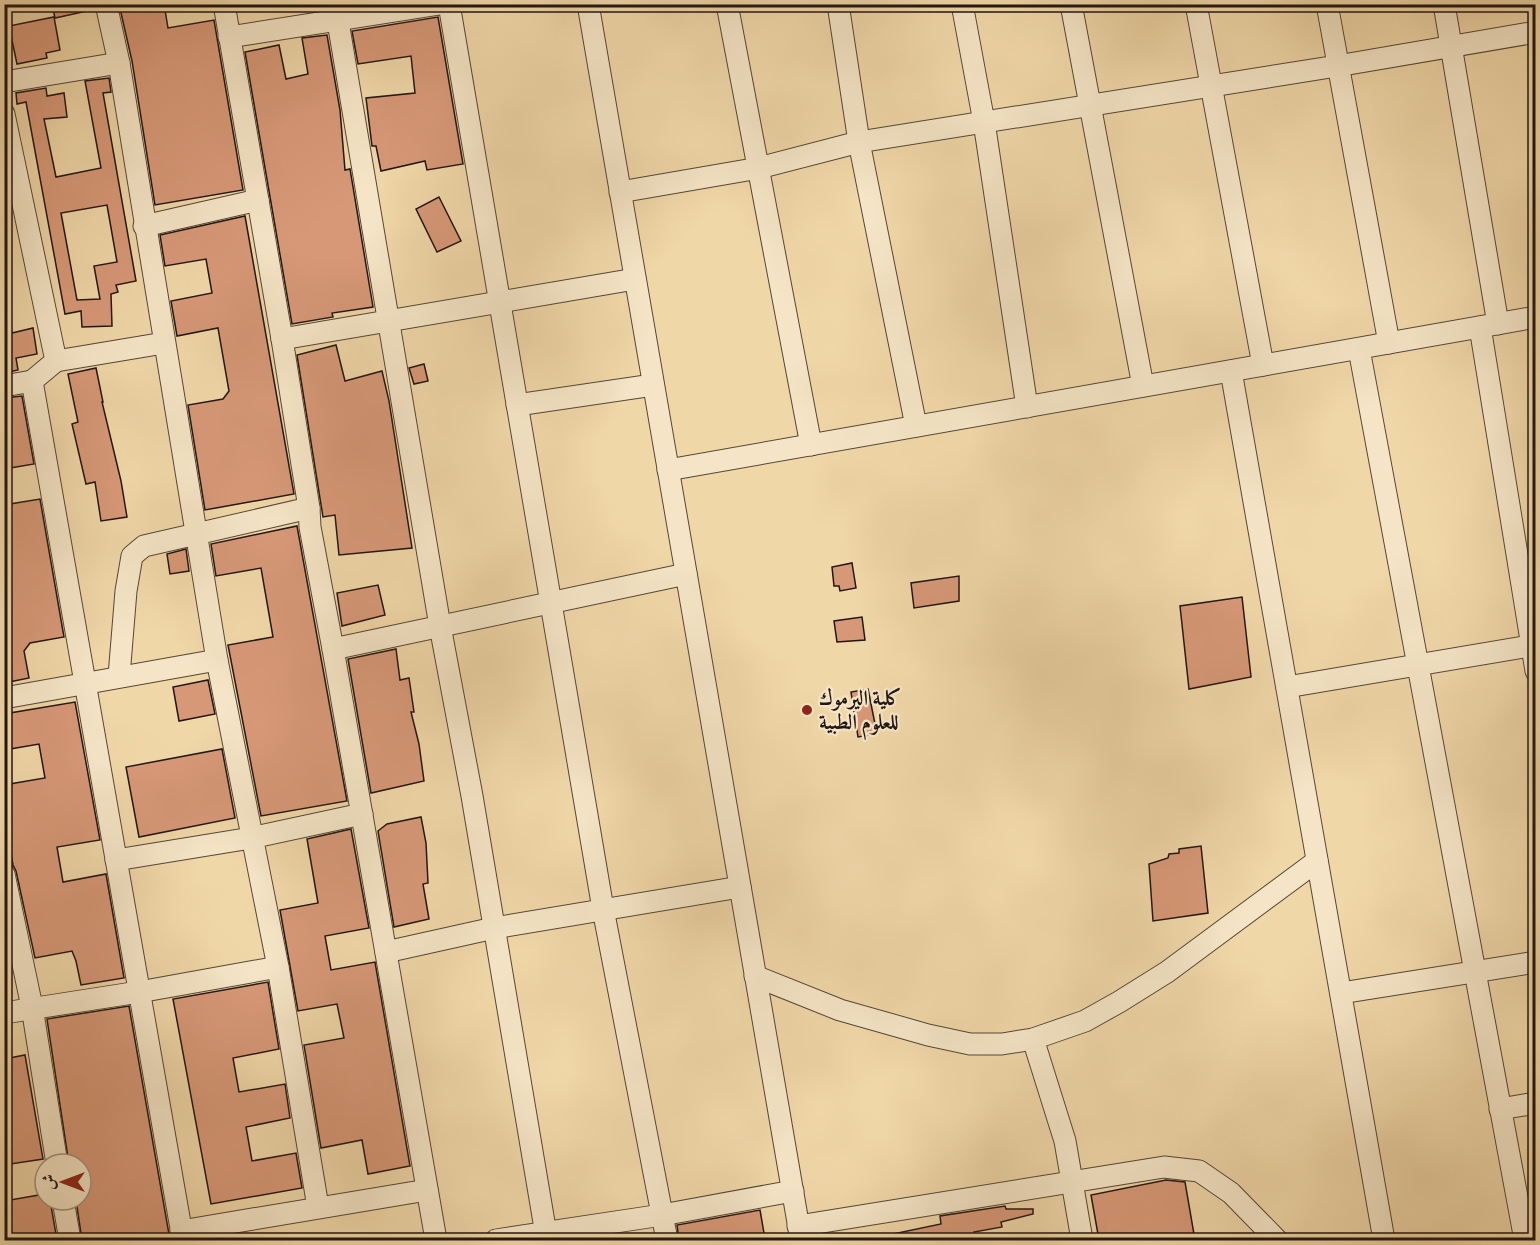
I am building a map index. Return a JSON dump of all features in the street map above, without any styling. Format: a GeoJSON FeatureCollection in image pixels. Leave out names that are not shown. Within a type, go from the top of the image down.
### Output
{"type":"FeatureCollection","features":[{"type":"Feature","properties":{"kind":"street"},"geometry":{"type":"LineString","coordinates":[[106,4],[118,63],[217,660],[278,967],[318,1207]]}},
{"type":"Feature","properties":{"kind":"street"},"geometry":{"type":"LineString","coordinates":[[224,4],[282,339],[309,508],[310,527],[436,1240]]}},
{"type":"Feature","properties":{"kind":"street"},"geometry":{"type":"LineString","coordinates":[[230,37],[336,12],[440,4]]}},
{"type":"Feature","properties":{"kind":"street"},"geometry":{"type":"LineString","coordinates":[[449,4],[603,909],[667,1240]]}},
{"type":"Feature","properties":{"kind":"street"},"geometry":{"type":"LineString","coordinates":[[588,4],[800,1233],[1164,1167],[1199,1171],[1231,1193],[1277,1240]]}},
{"type":"Feature","properties":{"kind":"street"},"geometry":{"type":"LineString","coordinates":[[728,4],[811,445]]}},
{"type":"Feature","properties":{"kind":"street"},"geometry":{"type":"LineString","coordinates":[[838,4],[859,142],[916,426]]}},
{"type":"Feature","properties":{"kind":"street"},"geometry":{"type":"LineString","coordinates":[[962,4],[984,122],[1027,407]]}},
{"type":"Feature","properties":{"kind":"street"},"geometry":{"type":"LineString","coordinates":[[1071,4],[1143,386]]}},
{"type":"Feature","properties":{"kind":"street"},"geometry":{"type":"LineString","coordinates":[[1196,4],[1209,85],[1263,365]]}},
{"type":"Feature","properties":{"kind":"street"},"geometry":{"type":"LineString","coordinates":[[1327,4],[1389,343]]}},
{"type":"Feature","properties":{"kind":"street"},"geometry":{"type":"LineString","coordinates":[[1444,4],[1452,47],[1536,672]]}},
{"type":"Feature","properties":{"kind":"street"},"geometry":{"type":"LineString","coordinates":[[336,12],[546,1237]]}},
{"type":"Feature","properties":{"kind":"street"},"geometry":{"type":"LineString","coordinates":[[620,192],[759,168],[859,142],[1536,32]]}},
{"type":"Feature","properties":{"kind":"street"},"geometry":{"type":"LineString","coordinates":[[4,82],[118,63]]}},
{"type":"Feature","properties":{"kind":"street"},"geometry":{"type":"LineString","coordinates":[[4,114],[56,361]]}},
{"type":"Feature","properties":{"kind":"street"},"geometry":{"type":"LineString","coordinates":[[144,226],[258,201]]}},
{"type":"Feature","properties":{"kind":"street"},"geometry":{"type":"LineString","coordinates":[[282,339],[635,279]]}},
{"type":"Feature","properties":{"kind":"street"},"geometry":{"type":"LineString","coordinates":[[668,470],[1536,317]]}},
{"type":"Feature","properties":{"kind":"street"},"geometry":{"type":"LineString","coordinates":[[4,386],[32,381],[56,361],[164,343]]}},
{"type":"Feature","properties":{"kind":"street"},"geometry":{"type":"LineString","coordinates":[[1359,349],[1525,1240]]}},
{"type":"Feature","properties":{"kind":"street"},"geometry":{"type":"LineString","coordinates":[[1231,371],[1384,1240]]}},
{"type":"Feature","properties":{"kind":"street"},"geometry":{"type":"LineString","coordinates":[[32,381],[182,1236],[318,1207],[427,1190]]}},
{"type":"Feature","properties":{"kind":"street"},"geometry":{"type":"LineString","coordinates":[[517,405],[653,385]]}},
{"type":"Feature","properties":{"kind":"street"},"geometry":{"type":"LineString","coordinates":[[119,676],[126,591],[132,556],[144,546],[309,508]]}},
{"type":"Feature","properties":{"kind":"street"},"geometry":{"type":"LineString","coordinates":[[333,649],[686,574]]}},
{"type":"Feature","properties":{"kind":"street"},"geometry":{"type":"LineString","coordinates":[[1287,687],[1533,645]]}},
{"type":"Feature","properties":{"kind":"street"},"geometry":{"type":"LineString","coordinates":[[4,698],[217,660]]}},
{"type":"Feature","properties":{"kind":"street"},"geometry":{"type":"LineString","coordinates":[[116,860],[251,838],[362,814]]}},
{"type":"Feature","properties":{"kind":"street"},"geometry":{"type":"LineString","coordinates":[[755,976],[840,1010],[928,1035],[970,1044],[1002,1044],[1033,1039],[1085,1021],[1129,996],[1167,972],[1317,861]]}},
{"type":"Feature","properties":{"kind":"street"},"geometry":{"type":"LineString","coordinates":[[5,884],[32,1008],[55,1152]]}},
{"type":"Feature","properties":{"kind":"street"},"geometry":{"type":"LineString","coordinates":[[386,952],[494,928],[740,887]]}},
{"type":"Feature","properties":{"kind":"street"},"geometry":{"type":"LineString","coordinates":[[1341,993],[1536,962]]}},
{"type":"Feature","properties":{"kind":"street"},"geometry":{"type":"LineString","coordinates":[[4,1013],[278,967]]}},
{"type":"Feature","properties":{"kind":"street"},"geometry":{"type":"LineString","coordinates":[[1033,1039],[1065,1141],[1082,1240]]}},
{"type":"Feature","properties":{"kind":"street"},"geometry":{"type":"LineString","coordinates":[[1500,1109],[1536,1102]]}},
{"type":"Feature","properties":{"kind":"street"},"geometry":{"type":"LineString","coordinates":[[496,1240],[546,1237],[793,1191]]}},
{"type":"Feature","properties":{"kind":"street"},"geometry":{"type":"LineString","coordinates":[[65,1212],[70,1240]]}},
{"type":"Feature","properties":{"kind":"building"},"geometry":{"type":"Polygon","coordinates":[[[52,4],[92,4],[92,10],[55,18],[52,4]]]}},
{"type":"Feature","properties":{"kind":"building"},"geometry":{"type":"Polygon","coordinates":[[[119,4],[164,4],[168,28],[214,20],[243,190],[155,205],[132,61],[119,4]]]}},
{"type":"Feature","properties":{"kind":"building"},"geometry":{"type":"Polygon","coordinates":[[[54,17],[60,50],[46,53],[47,58],[17,64],[9,26],[54,17]]]}},
{"type":"Feature","properties":{"kind":"building"},"geometry":{"type":"Polygon","coordinates":[[[438,17],[463,164],[427,170],[425,161],[381,171],[376,146],[372,146],[366,98],[415,93],[411,56],[358,64],[352,31],[438,17]]]}},
{"type":"Feature","properties":{"kind":"building"},"geometry":{"type":"Polygon","coordinates":[[[327,35],[340,110],[345,170],[350,169],[373,307],[332,313],[333,317],[292,324],[245,52],[279,45],[286,79],[308,74],[302,38],[327,35]]]}},
{"type":"Feature","properties":{"kind":"building"},"geometry":{"type":"Polygon","coordinates":[[[109,78],[111,92],[103,93],[136,281],[116,285],[118,292],[111,294],[112,326],[82,327],[81,311],[65,314],[26,102],[17,104],[16,93],[46,88],[47,96],[64,93],[67,117],[44,119],[56,177],[101,168],[85,81],[109,78]],[[107,205],[61,213],[77,300],[100,299],[94,266],[117,262],[107,205]]]}},
{"type":"Feature","properties":{"kind":"building"},"geometry":{"type":"Polygon","coordinates":[[[439,197],[461,241],[437,252],[416,209],[439,197]]]}},
{"type":"Feature","properties":{"kind":"building"},"geometry":{"type":"Polygon","coordinates":[[[245,216],[294,494],[205,510],[188,405],[223,399],[229,391],[218,328],[177,336],[171,301],[212,293],[206,259],[165,266],[160,235],[245,216]]]}},
{"type":"Feature","properties":{"kind":"building"},"geometry":{"type":"Polygon","coordinates":[[[11,327],[12,333],[33,328],[37,354],[16,358],[18,370],[4,373],[4,328],[11,327]]]}},
{"type":"Feature","properties":{"kind":"building"},"geometry":{"type":"Polygon","coordinates":[[[336,345],[345,381],[382,371],[389,401],[412,548],[339,555],[335,515],[323,517],[297,355],[336,345]]]}},
{"type":"Feature","properties":{"kind":"building"},"geometry":{"type":"Polygon","coordinates":[[[424,364],[428,381],[414,384],[409,368],[424,364]]]}},
{"type":"Feature","properties":{"kind":"building"},"geometry":{"type":"Polygon","coordinates":[[[96,368],[127,517],[101,521],[95,482],[86,484],[72,424],[78,422],[68,374],[96,368]]]}},
{"type":"Feature","properties":{"kind":"building"},"geometry":{"type":"Polygon","coordinates":[[[22,396],[34,464],[4,469],[4,398],[22,396]]]}},
{"type":"Feature","properties":{"kind":"building"},"geometry":{"type":"Polygon","coordinates":[[[40,499],[64,637],[30,643],[24,651],[29,678],[4,683],[4,505],[40,499]]]}},
{"type":"Feature","properties":{"kind":"building"},"geometry":{"type":"Polygon","coordinates":[[[297,526],[347,801],[261,816],[228,645],[273,637],[261,568],[216,576],[211,544],[297,526]]]}},
{"type":"Feature","properties":{"kind":"building"},"geometry":{"type":"Polygon","coordinates":[[[186,549],[189,571],[170,574],[167,554],[186,549]]]}},
{"type":"Feature","properties":{"kind":"building"},"geometry":{"type":"Polygon","coordinates":[[[852,563],[856,588],[840,591],[839,586],[834,586],[832,567],[852,563]]]}},
{"type":"Feature","properties":{"kind":"building"},"geometry":{"type":"Polygon","coordinates":[[[959,576],[959,601],[914,608],[911,583],[959,576]]]}},
{"type":"Feature","properties":{"kind":"building"},"geometry":{"type":"Polygon","coordinates":[[[378,585],[385,615],[342,626],[337,593],[378,585]]]}},
{"type":"Feature","properties":{"kind":"building"},"geometry":{"type":"Polygon","coordinates":[[[1242,597],[1251,677],[1189,689],[1180,606],[1242,597]]]}},
{"type":"Feature","properties":{"kind":"building"},"geometry":{"type":"Polygon","coordinates":[[[862,617],[865,640],[837,642],[834,621],[862,617]]]}},
{"type":"Feature","properties":{"kind":"building"},"geometry":{"type":"Polygon","coordinates":[[[396,649],[400,680],[409,678],[414,712],[411,712],[419,744],[424,781],[371,793],[348,659],[396,649]]]}},
{"type":"Feature","properties":{"kind":"building"},"geometry":{"type":"Polygon","coordinates":[[[208,680],[215,714],[179,721],[173,687],[208,680]]]}},
{"type":"Feature","properties":{"kind":"building"},"geometry":{"type":"Polygon","coordinates":[[[868,689],[877,734],[858,737],[851,692],[868,689]]]}},
{"type":"Feature","properties":{"kind":"building"},"geometry":{"type":"Polygon","coordinates":[[[75,702],[100,840],[57,847],[63,882],[106,874],[124,978],[81,985],[72,951],[35,958],[4,816],[4,785],[45,778],[39,744],[4,750],[4,714],[75,702]]]}},
{"type":"Feature","properties":{"kind":"building"},"geometry":{"type":"Polygon","coordinates":[[[222,749],[235,818],[139,837],[126,767],[222,749]]]}},
{"type":"Feature","properties":{"kind":"building"},"geometry":{"type":"Polygon","coordinates":[[[421,817],[426,843],[428,883],[423,884],[429,919],[394,927],[378,831],[387,824],[421,817]]]}},
{"type":"Feature","properties":{"kind":"building"},"geometry":{"type":"Polygon","coordinates":[[[351,829],[369,928],[325,936],[331,970],[375,962],[410,1166],[368,1174],[362,1140],[321,1148],[304,1045],[344,1038],[337,1004],[298,1011],[280,910],[318,903],[307,839],[351,829]]]}},
{"type":"Feature","properties":{"kind":"building"},"geometry":{"type":"Polygon","coordinates":[[[1201,846],[1208,913],[1153,921],[1149,864],[1168,858],[1169,854],[1179,853],[1179,849],[1201,846]]]}},
{"type":"Feature","properties":{"kind":"building"},"geometry":{"type":"Polygon","coordinates":[[[268,982],[279,1049],[233,1058],[239,1092],[285,1084],[290,1118],[246,1127],[252,1161],[296,1153],[302,1188],[211,1204],[173,999],[268,982]]]}},
{"type":"Feature","properties":{"kind":"building"},"geometry":{"type":"Polygon","coordinates":[[[129,1006],[170,1240],[82,1240],[78,1212],[93,1212],[93,1152],[67,1152],[47,1019],[129,1006]]]}},
{"type":"Feature","properties":{"kind":"building"},"geometry":{"type":"Polygon","coordinates":[[[25,1055],[42,1152],[33,1152],[33,1161],[4,1165],[4,1059],[25,1055]]]}},
{"type":"Feature","properties":{"kind":"building"},"geometry":{"type":"Polygon","coordinates":[[[1166,1180],[1185,1182],[1195,1240],[1099,1240],[1091,1195],[1166,1180]]]}},
{"type":"Feature","properties":{"kind":"building"},"geometry":{"type":"Polygon","coordinates":[[[33,1196],[33,1212],[52,1212],[57,1240],[10,1240],[4,1201],[33,1196]]]}},
{"type":"Feature","properties":{"kind":"building"},"geometry":{"type":"Polygon","coordinates":[[[1005,1206],[1006,1209],[1033,1209],[1033,1214],[1001,1222],[1002,1227],[974,1232],[976,1240],[889,1240],[888,1235],[941,1224],[940,1216],[1005,1206]]]}},
{"type":"Feature","properties":{"kind":"building"},"geometry":{"type":"Polygon","coordinates":[[[760,1210],[765,1239],[679,1240],[677,1225],[760,1210]]]}},
{"type":"Feature","properties":{"kind":"place","name":"كلية اليرموك للعلوم الطبية"},"geometry":{"type":"Point","coordinates":[807,710]}}]}
